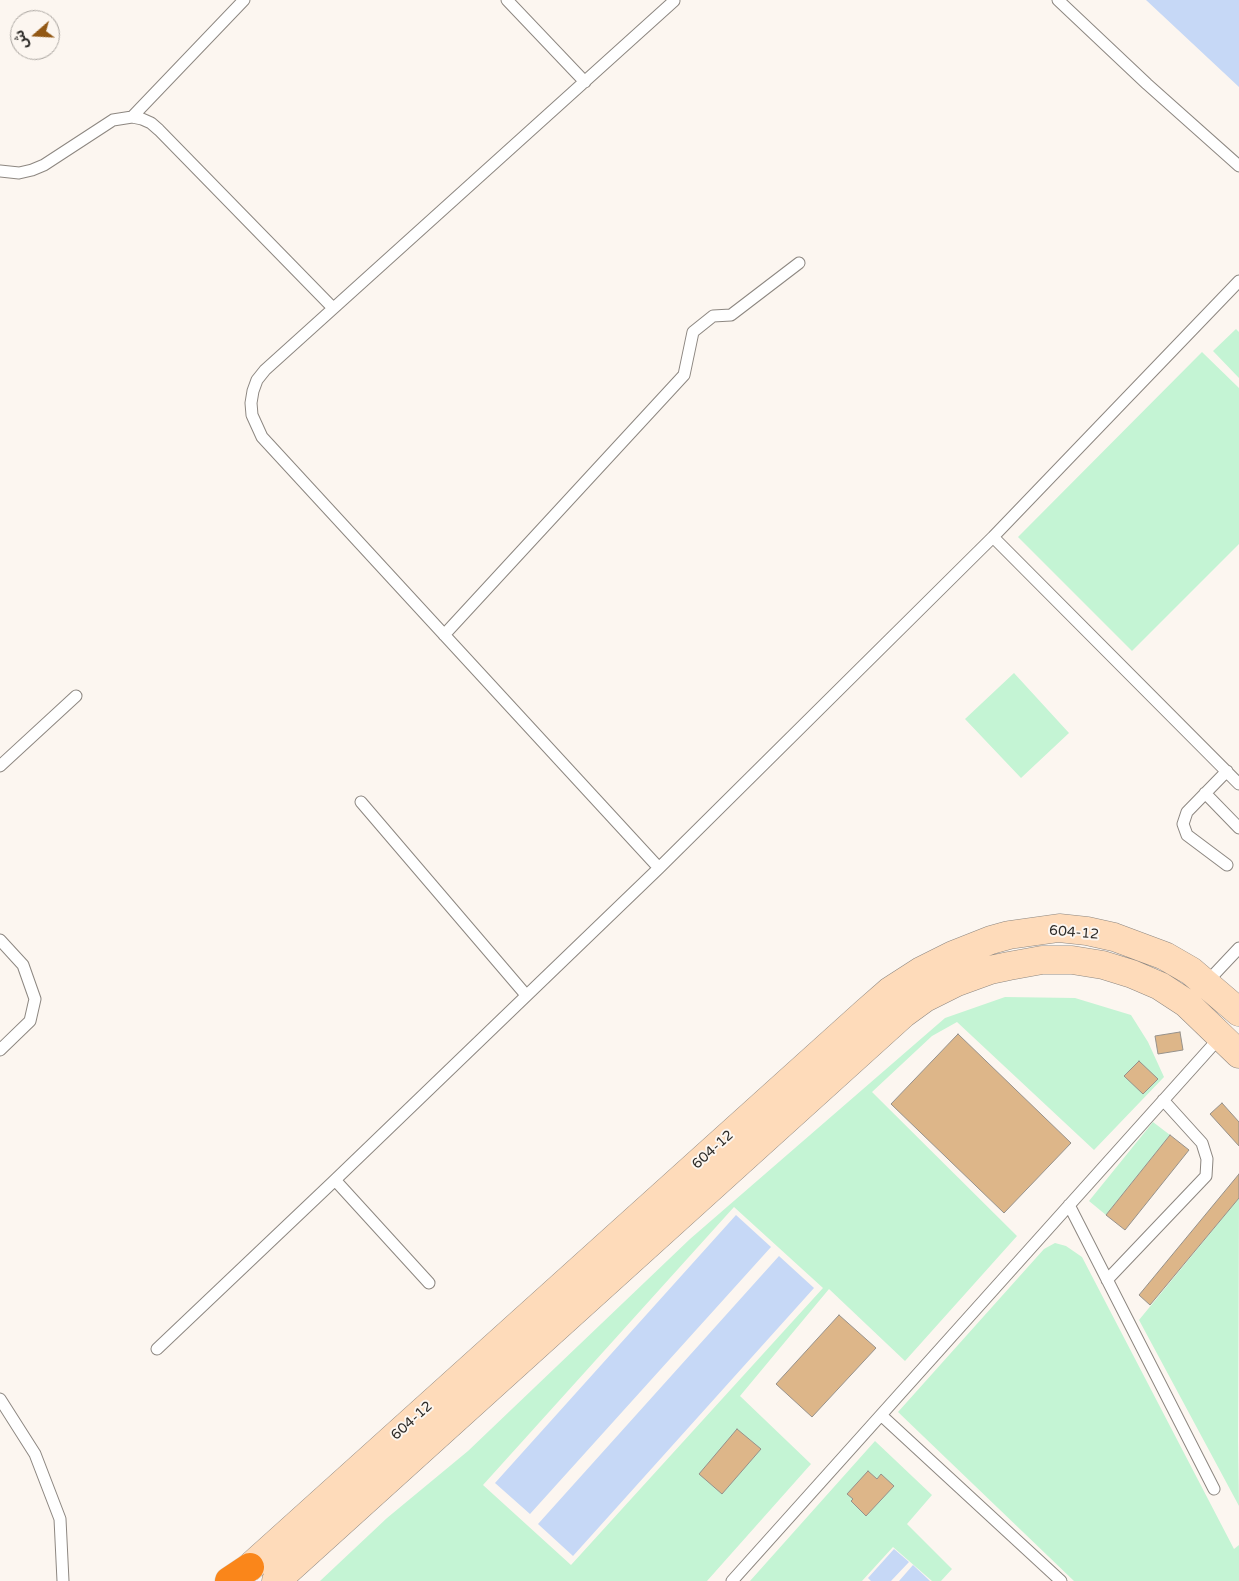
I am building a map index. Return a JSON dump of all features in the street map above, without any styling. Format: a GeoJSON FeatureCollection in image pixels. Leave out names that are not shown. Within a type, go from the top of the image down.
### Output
{"type":"FeatureCollection","features":[{"type":"Feature","properties":{"kind":"main road","name":"604-12"},"geometry":{"type":"LineString","coordinates":[[240,1574],[866,1012],[890,991],[922,971],[991,940],[1059,928],[1087,931],[1140,945],[1165,956],[1191,971],[1239,1012]]}},
{"type":"Feature","properties":{"kind":"main road","name":"604-12"},"geometry":{"type":"LineString","coordinates":[[276,1581],[903,1014],[925,998],[957,982],[990,970],[1042,960],[1072,960],[1103,965],[1132,974],[1160,986],[1186,1003],[1230,1045]]}},
{"type":"Feature","properties":{"kind":"lane"},"geometry":{"type":"LineString","coordinates":[[132,117],[244,0]]}},
{"type":"Feature","properties":{"kind":"lane"},"geometry":{"type":"LineString","coordinates":[[507,0],[585,82]]}},
{"type":"Feature","properties":{"kind":"lane"},"geometry":{"type":"LineString","coordinates":[[1058,0],[1147,84],[1239,166]]}},
{"type":"Feature","properties":{"kind":"lane"},"geometry":{"type":"LineString","coordinates":[[659,868],[262,437],[252,415],[251,403],[252,391],[264,370],[674,2]]}},
{"type":"Feature","properties":{"kind":"lane"},"geometry":{"type":"LineString","coordinates":[[0,172],[19,173],[44,165],[112,120],[132,117],[151,123],[333,308]]}},
{"type":"Feature","properties":{"kind":"lane"},"geometry":{"type":"LineString","coordinates":[[444,635],[684,375],[693,332],[713,316],[731,316],[799,263]]}},
{"type":"Feature","properties":{"kind":"lane"},"geometry":{"type":"LineString","coordinates":[[157,1349],[659,868],[993,537],[1239,281]]}},
{"type":"Feature","properties":{"kind":"lane"},"geometry":{"type":"LineString","coordinates":[[993,537],[1239,784]]}},
{"type":"Feature","properties":{"kind":"lane"},"geometry":{"type":"LineString","coordinates":[[0,766],[76,696]]}},
{"type":"Feature","properties":{"kind":"lane"},"geometry":{"type":"LineString","coordinates":[[1227,772],[1187,812],[1184,824],[1187,835],[1227,866]]}},
{"type":"Feature","properties":{"kind":"lane"},"geometry":{"type":"LineString","coordinates":[[1205,794],[1239,828]]}},
{"type":"Feature","properties":{"kind":"lane"},"geometry":{"type":"LineString","coordinates":[[360,802],[526,995]]}},
{"type":"Feature","properties":{"kind":"lane"},"geometry":{"type":"LineString","coordinates":[[0,940],[23,965],[35,999],[30,1021],[0,1050]]}},
{"type":"Feature","properties":{"kind":"lane"},"geometry":{"type":"LineString","coordinates":[[1206,983],[1239,948]]}},
{"type":"Feature","properties":{"kind":"lane"},"geometry":{"type":"LineString","coordinates":[[732,1581],[1163,1100],[1230,1045]]}},
{"type":"Feature","properties":{"kind":"lane"},"geometry":{"type":"LineString","coordinates":[[1107,1280],[1206,1176],[1207,1159],[1202,1143],[1163,1100]]}},
{"type":"Feature","properties":{"kind":"lane"},"geometry":{"type":"LineString","coordinates":[[335,1180],[429,1283]]}},
{"type":"Feature","properties":{"kind":"lane"},"geometry":{"type":"LineString","coordinates":[[1069,1205],[1214,1489]]}},
{"type":"Feature","properties":{"kind":"lane"},"geometry":{"type":"LineString","coordinates":[[0,1399],[35,1454],[60,1519],[63,1581]]}},
{"type":"Feature","properties":{"kind":"lane"},"geometry":{"type":"LineString","coordinates":[[881,1415],[1061,1581]]}},
{"type":"Feature","properties":{"kind":"green space"},"geometry":{"type":"Polygon","coordinates":[[[1236,329],[1239,332],[1239,378],[1213,351],[1236,329]]]}},
{"type":"Feature","properties":{"kind":"green space"},"geometry":{"type":"Polygon","coordinates":[[[1202,352],[1239,388],[1239,544],[1132,651],[1018,537],[1202,352]]]}},
{"type":"Feature","properties":{"kind":"green space"},"geometry":{"type":"Polygon","coordinates":[[[1014,673],[1069,733],[1021,778],[965,719],[1014,673]]]}},
{"type":"Feature","properties":{"kind":"green space"},"geometry":{"type":"Polygon","coordinates":[[[1005,997],[1075,998],[1131,1015],[1148,1042],[1164,1077],[1094,1150],[957,1022],[932,1036],[872,1092],[1017,1236],[905,1361],[829,1289],[740,1396],[811,1464],[707,1581],[320,1581],[387,1518],[468,1451],[690,1239],[945,1018],[1005,997]],[[734,1207],[483,1485],[571,1565],[823,1288],[734,1207]]]}},
{"type":"Feature","properties":{"kind":"green space"},"geometry":{"type":"Polygon","coordinates":[[[1153,1122],[1170,1135],[1106,1215],[1089,1201],[1153,1122]]]}},
{"type":"Feature","properties":{"kind":"green space"},"geometry":{"type":"Polygon","coordinates":[[[1239,1198],[1238,1441],[1239,1506],[1139,1320],[1239,1198]]]}},
{"type":"Feature","properties":{"kind":"green space"},"geometry":{"type":"Polygon","coordinates":[[[1055,1243],[1066,1246],[1082,1257],[1234,1549],[1239,1545],[1239,1581],[1074,1581],[898,1412],[1044,1249],[1055,1243]]]}},
{"type":"Feature","properties":{"kind":"green space"},"geometry":{"type":"Polygon","coordinates":[[[875,1441],[932,1495],[907,1524],[952,1569],[941,1581],[932,1581],[893,1547],[862,1581],[750,1581],[875,1441]]]}},
{"type":"Feature","properties":{"kind":"water"},"geometry":{"type":"Polygon","coordinates":[[[1146,0],[1239,0],[1239,87],[1146,0]]]}},
{"type":"Feature","properties":{"kind":"water"},"geometry":{"type":"Polygon","coordinates":[[[736,1215],[771,1247],[530,1514],[495,1483],[736,1215]]]}},
{"type":"Feature","properties":{"kind":"water"},"geometry":{"type":"Polygon","coordinates":[[[779,1256],[814,1288],[573,1556],[538,1524],[779,1256]]]}},
{"type":"Feature","properties":{"kind":"water"},"geometry":{"type":"Polygon","coordinates":[[[894,1549],[909,1562],[891,1581],[871,1581],[868,1578],[894,1549]]]}},
{"type":"Feature","properties":{"kind":"water"},"geometry":{"type":"Polygon","coordinates":[[[913,1565],[930,1581],[899,1581],[913,1565]]]}},
{"type":"Feature","properties":{"kind":"building"},"geometry":{"type":"Polygon","coordinates":[[[1180,1032],[1183,1050],[1158,1054],[1155,1036],[1180,1032]]]}},
{"type":"Feature","properties":{"kind":"building"},"geometry":{"type":"Polygon","coordinates":[[[958,1034],[1071,1143],[1004,1213],[891,1104],[958,1034]]]}},
{"type":"Feature","properties":{"kind":"building"},"geometry":{"type":"Polygon","coordinates":[[[1139,1061],[1158,1079],[1143,1094],[1124,1076],[1139,1061]]]}},
{"type":"Feature","properties":{"kind":"building"},"geometry":{"type":"Polygon","coordinates":[[[1222,1103],[1239,1122],[1239,1146],[1210,1114],[1222,1103]]]}},
{"type":"Feature","properties":{"kind":"building"},"geometry":{"type":"Polygon","coordinates":[[[1170,1135],[1189,1150],[1125,1230],[1106,1215],[1170,1135]]]}},
{"type":"Feature","properties":{"kind":"building"},"geometry":{"type":"Polygon","coordinates":[[[1239,1174],[1239,1198],[1150,1305],[1139,1295],[1239,1174]]]}},
{"type":"Feature","properties":{"kind":"building"},"geometry":{"type":"Polygon","coordinates":[[[839,1315],[876,1348],[812,1417],[776,1384],[839,1315]]]}},
{"type":"Feature","properties":{"kind":"building"},"geometry":{"type":"Polygon","coordinates":[[[737,1429],[761,1449],[722,1494],[699,1474],[737,1429]]]}},
{"type":"Feature","properties":{"kind":"building"},"geometry":{"type":"Polygon","coordinates":[[[868,1471],[877,1479],[881,1474],[894,1486],[866,1516],[851,1501],[853,1499],[847,1494],[868,1471]]]}}]}
